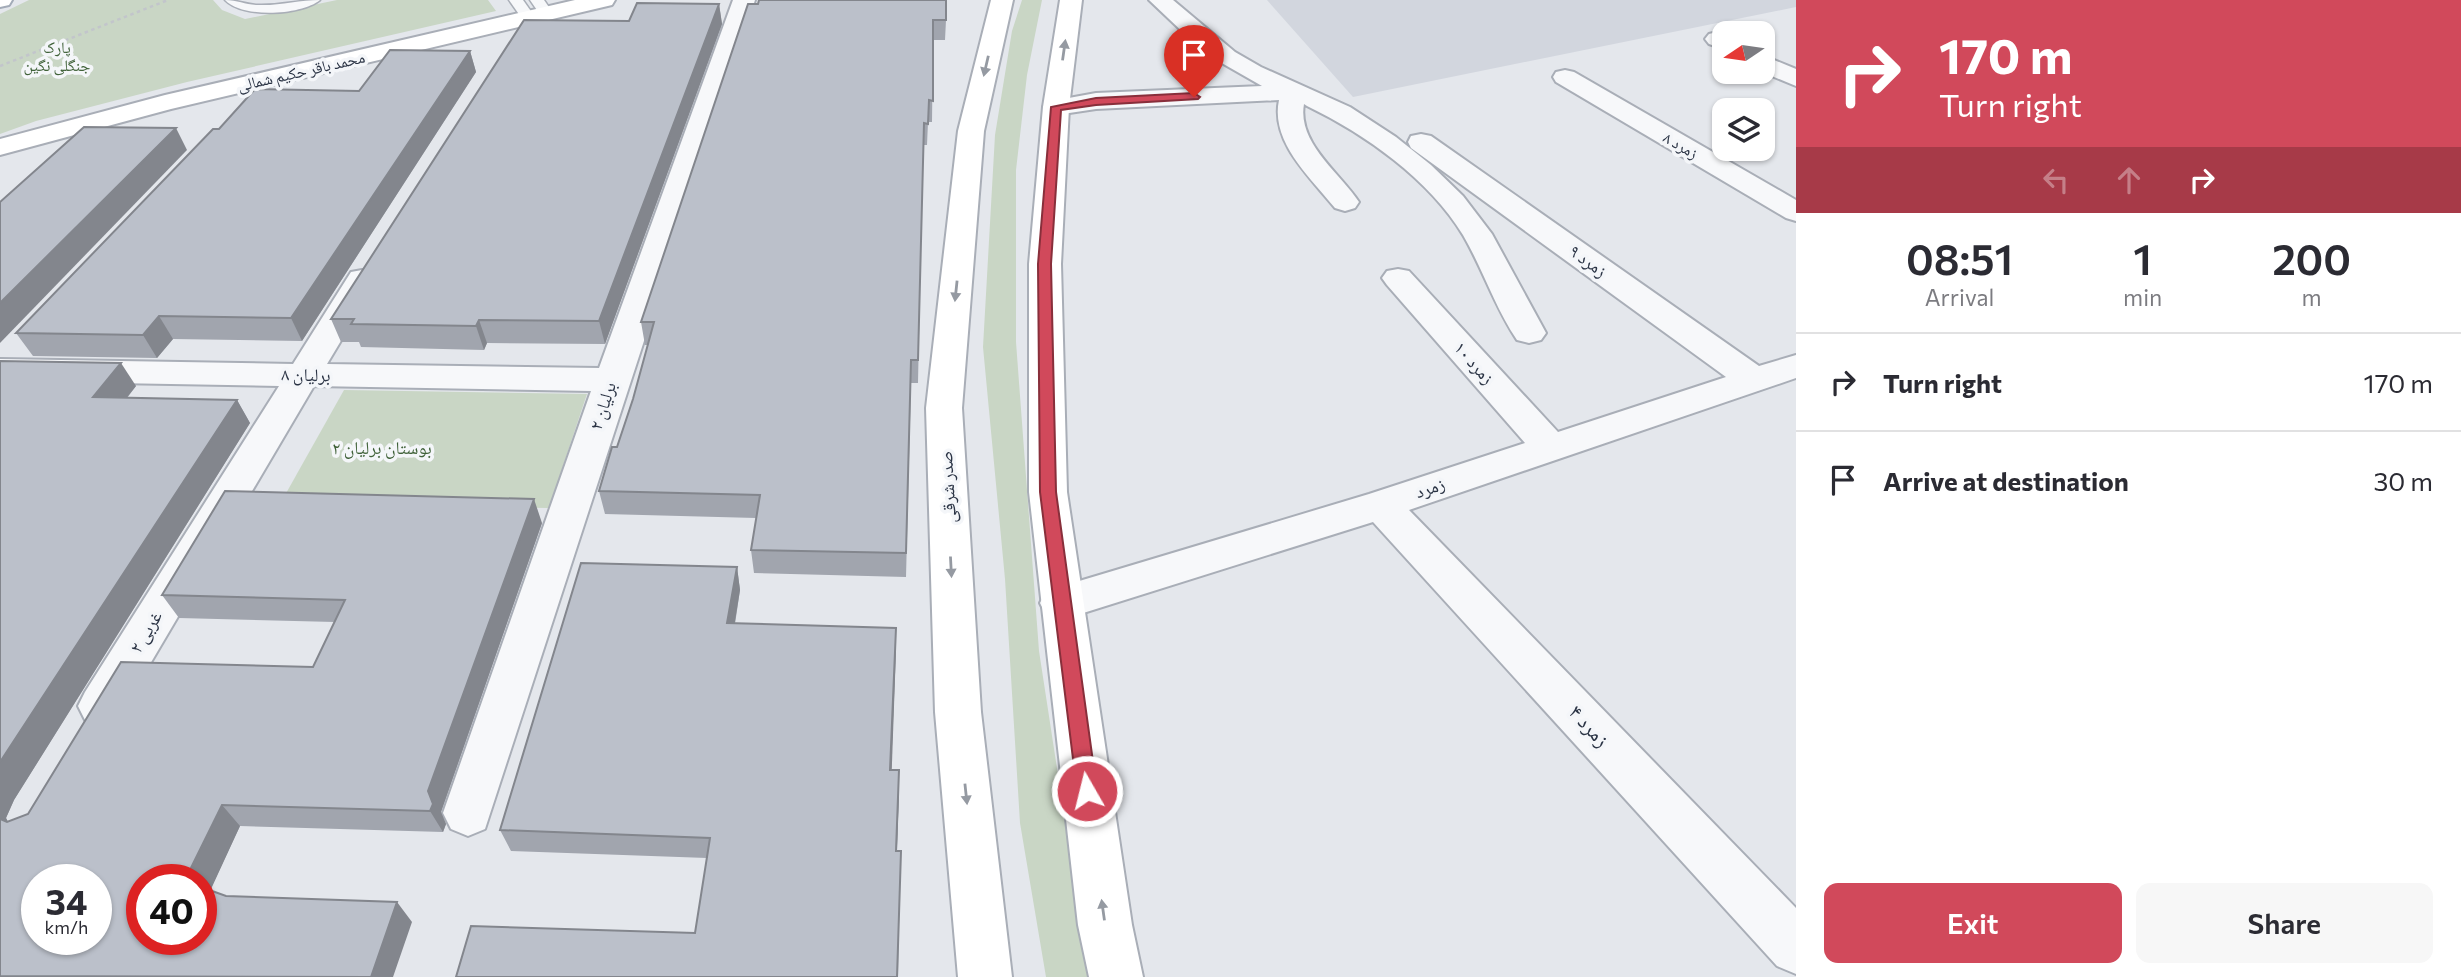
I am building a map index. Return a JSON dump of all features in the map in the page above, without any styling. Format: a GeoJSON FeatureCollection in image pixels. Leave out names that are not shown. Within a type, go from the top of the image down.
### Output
{"type":"FeatureCollection","features":[{"type":"Feature","properties":{"kind":"street","name":"محمد باقر حکیم شمالی"},"geometry":{"type":"LineString","coordinates":[[0,146],[165,103],[604,0]]}},
{"type":"Feature","properties":{"kind":"street","name":"برلیان ۲"},"geometry":{"type":"LineString","coordinates":[[468,813],[611,380],[744,0]]}},
{"type":"Feature","properties":{"kind":"street","name":"صدر شرقی"},"geometry":{"type":"LineString","coordinates":[[985,977],[958,712],[944,408],[971,131],[1002,0]]}},
{"type":"Feature","properties":{"kind":"street"},"geometry":{"type":"LineString","coordinates":[[1071,0],[1056,107],[1045,264],[1048,492],[1105,925],[1116,977]]}},
{"type":"Feature","properties":{"kind":"street"},"geometry":{"type":"LineString","coordinates":[[1160,0],[1184,24],[1218,51],[1293,92],[1351,118],[1400,152],[1440,191],[1476,232],[1529,333]]}},
{"type":"Feature","properties":{"kind":"street"},"geometry":{"type":"LineString","coordinates":[[1775,68],[1796,79]]}},
{"type":"Feature","properties":{"kind":"street","name":"زمرد ۸"},"geometry":{"type":"LineString","coordinates":[[1565,77],[1796,212]]}},
{"type":"Feature","properties":{"kind":"street"},"geometry":{"type":"LineString","coordinates":[[1056,107],[1096,101],[1293,92]]}},
{"type":"Feature","properties":{"kind":"street"},"geometry":{"type":"LineString","coordinates":[[1293,92],[1289,114],[1299,145],[1345,202]]}},
{"type":"Feature","properties":{"kind":"street","name":"زمرد ۹"},"geometry":{"type":"LineString","coordinates":[[1421,142],[1754,380]]}},
{"type":"Feature","properties":{"kind":"street","name":"۲ غربی"},"geometry":{"type":"LineString","coordinates":[[84,733],[375,258]]}},
{"type":"Feature","properties":{"kind":"street","name":"زمرد ۱۰"},"geometry":{"type":"LineString","coordinates":[[1398,278],[1550,447]]}},
{"type":"Feature","properties":{"kind":"street"},"geometry":{"type":"LineString","coordinates":[[0,369],[28,338]]}},
{"type":"Feature","properties":{"kind":"street","name":"زمرد"},"geometry":{"type":"LineString","coordinates":[[1061,603],[1381,505],[1796,366]]}},
{"type":"Feature","properties":{"kind":"street","name":"برلیان ۸"},"geometry":{"type":"LineString","coordinates":[[0,369],[611,380]]}},
{"type":"Feature","properties":{"kind":"street","name":"زمرد ۴"},"geometry":{"type":"LineString","coordinates":[[1381,505],[1796,947]]}},
{"type":"Feature","properties":{"kind":"lane"},"geometry":{"type":"LineString","coordinates":[[232,0],[238,6],[251,9],[313,0]]}},
{"type":"Feature","properties":{"kind":"path"},"geometry":{"type":"LineString","coordinates":[[0,66],[168,0]]}},
{"type":"Feature","properties":{"kind":"shaded area"},"geometry":{"type":"Polygon","coordinates":[[[1267,0],[1796,0],[1796,7],[1727,21],[1712,21],[1712,24],[1353,97],[1267,0]]]}},
{"type":"Feature","properties":{"kind":"green space","name":"پارک جنگلی نگین"},"geometry":{"type":"Polygon","coordinates":[[[29,0],[213,0],[222,10],[245,19],[337,0],[488,0],[496,11],[187,82],[36,121],[0,134],[0,14],[29,0]]]}},
{"type":"Feature","properties":{"kind":"green space"},"geometry":{"type":"Polygon","coordinates":[[[1022,0],[1042,0],[1027,75],[1016,170],[1016,342],[1039,651],[1089,977],[1046,977],[1020,823],[1005,579],[983,347],[995,135],[1012,31],[1022,0]]]}},
{"type":"Feature","properties":{"kind":"green space","name":"بوستان برلیان ۲"},"geometry":{"type":"Polygon","coordinates":[[[344,390],[587,394],[549,508],[280,504],[344,390]]]}},
{"type":"Feature","properties":{"kind":"building"},"geometry":{"type":"Polygon","coordinates":[[[759,0],[946,0],[946,20],[933,20],[933,101],[929,100],[928,124],[924,123],[918,360],[911,360],[906,553],[751,550],[760,495],[599,491],[612,447],[617,447],[633,399],[654,322],[641,322],[748,4],[758,4],[759,0]]]}},
{"type":"Feature","properties":{"kind":"building"},"geometry":{"type":"Polygon","coordinates":[[[637,3],[719,4],[599,321],[479,320],[476,326],[351,324],[354,319],[331,319],[524,20],[629,21],[637,3]]]}},
{"type":"Feature","properties":{"kind":"building"},"geometry":{"type":"Polygon","coordinates":[[[390,50],[470,51],[291,318],[159,316],[143,335],[16,333],[213,129],[219,129],[255,89],[359,91],[390,50]]]}},
{"type":"Feature","properties":{"kind":"building"},"geometry":{"type":"Polygon","coordinates":[[[84,127],[176,128],[0,303],[0,202],[84,127]]]}},
{"type":"Feature","properties":{"kind":"building"},"geometry":{"type":"Polygon","coordinates":[[[0,361],[121,363],[93,397],[237,400],[0,762],[0,361]]]}},
{"type":"Feature","properties":{"kind":"building"},"geometry":{"type":"Polygon","coordinates":[[[225,491],[534,499],[428,791],[433,804],[430,811],[222,805],[193,864],[126,864],[126,955],[217,955],[217,893],[226,896],[397,902],[371,977],[0,976],[0,819],[7,822],[28,814],[121,662],[313,667],[345,600],[162,595],[225,491]]]}},
{"type":"Feature","properties":{"kind":"building"},"geometry":{"type":"Polygon","coordinates":[[[581,563],[737,567],[727,623],[896,628],[890,770],[899,770],[896,851],[901,851],[897,977],[456,977],[471,926],[695,933],[710,838],[500,830],[581,563]]]}},
{"type":"Feature","properties":{"kind":"route"},"geometry":{"type":"LineString","coordinates":[[1087,791],[1048,492],[1045,264],[1056,107],[1096,101],[1194,97]]}}]}
